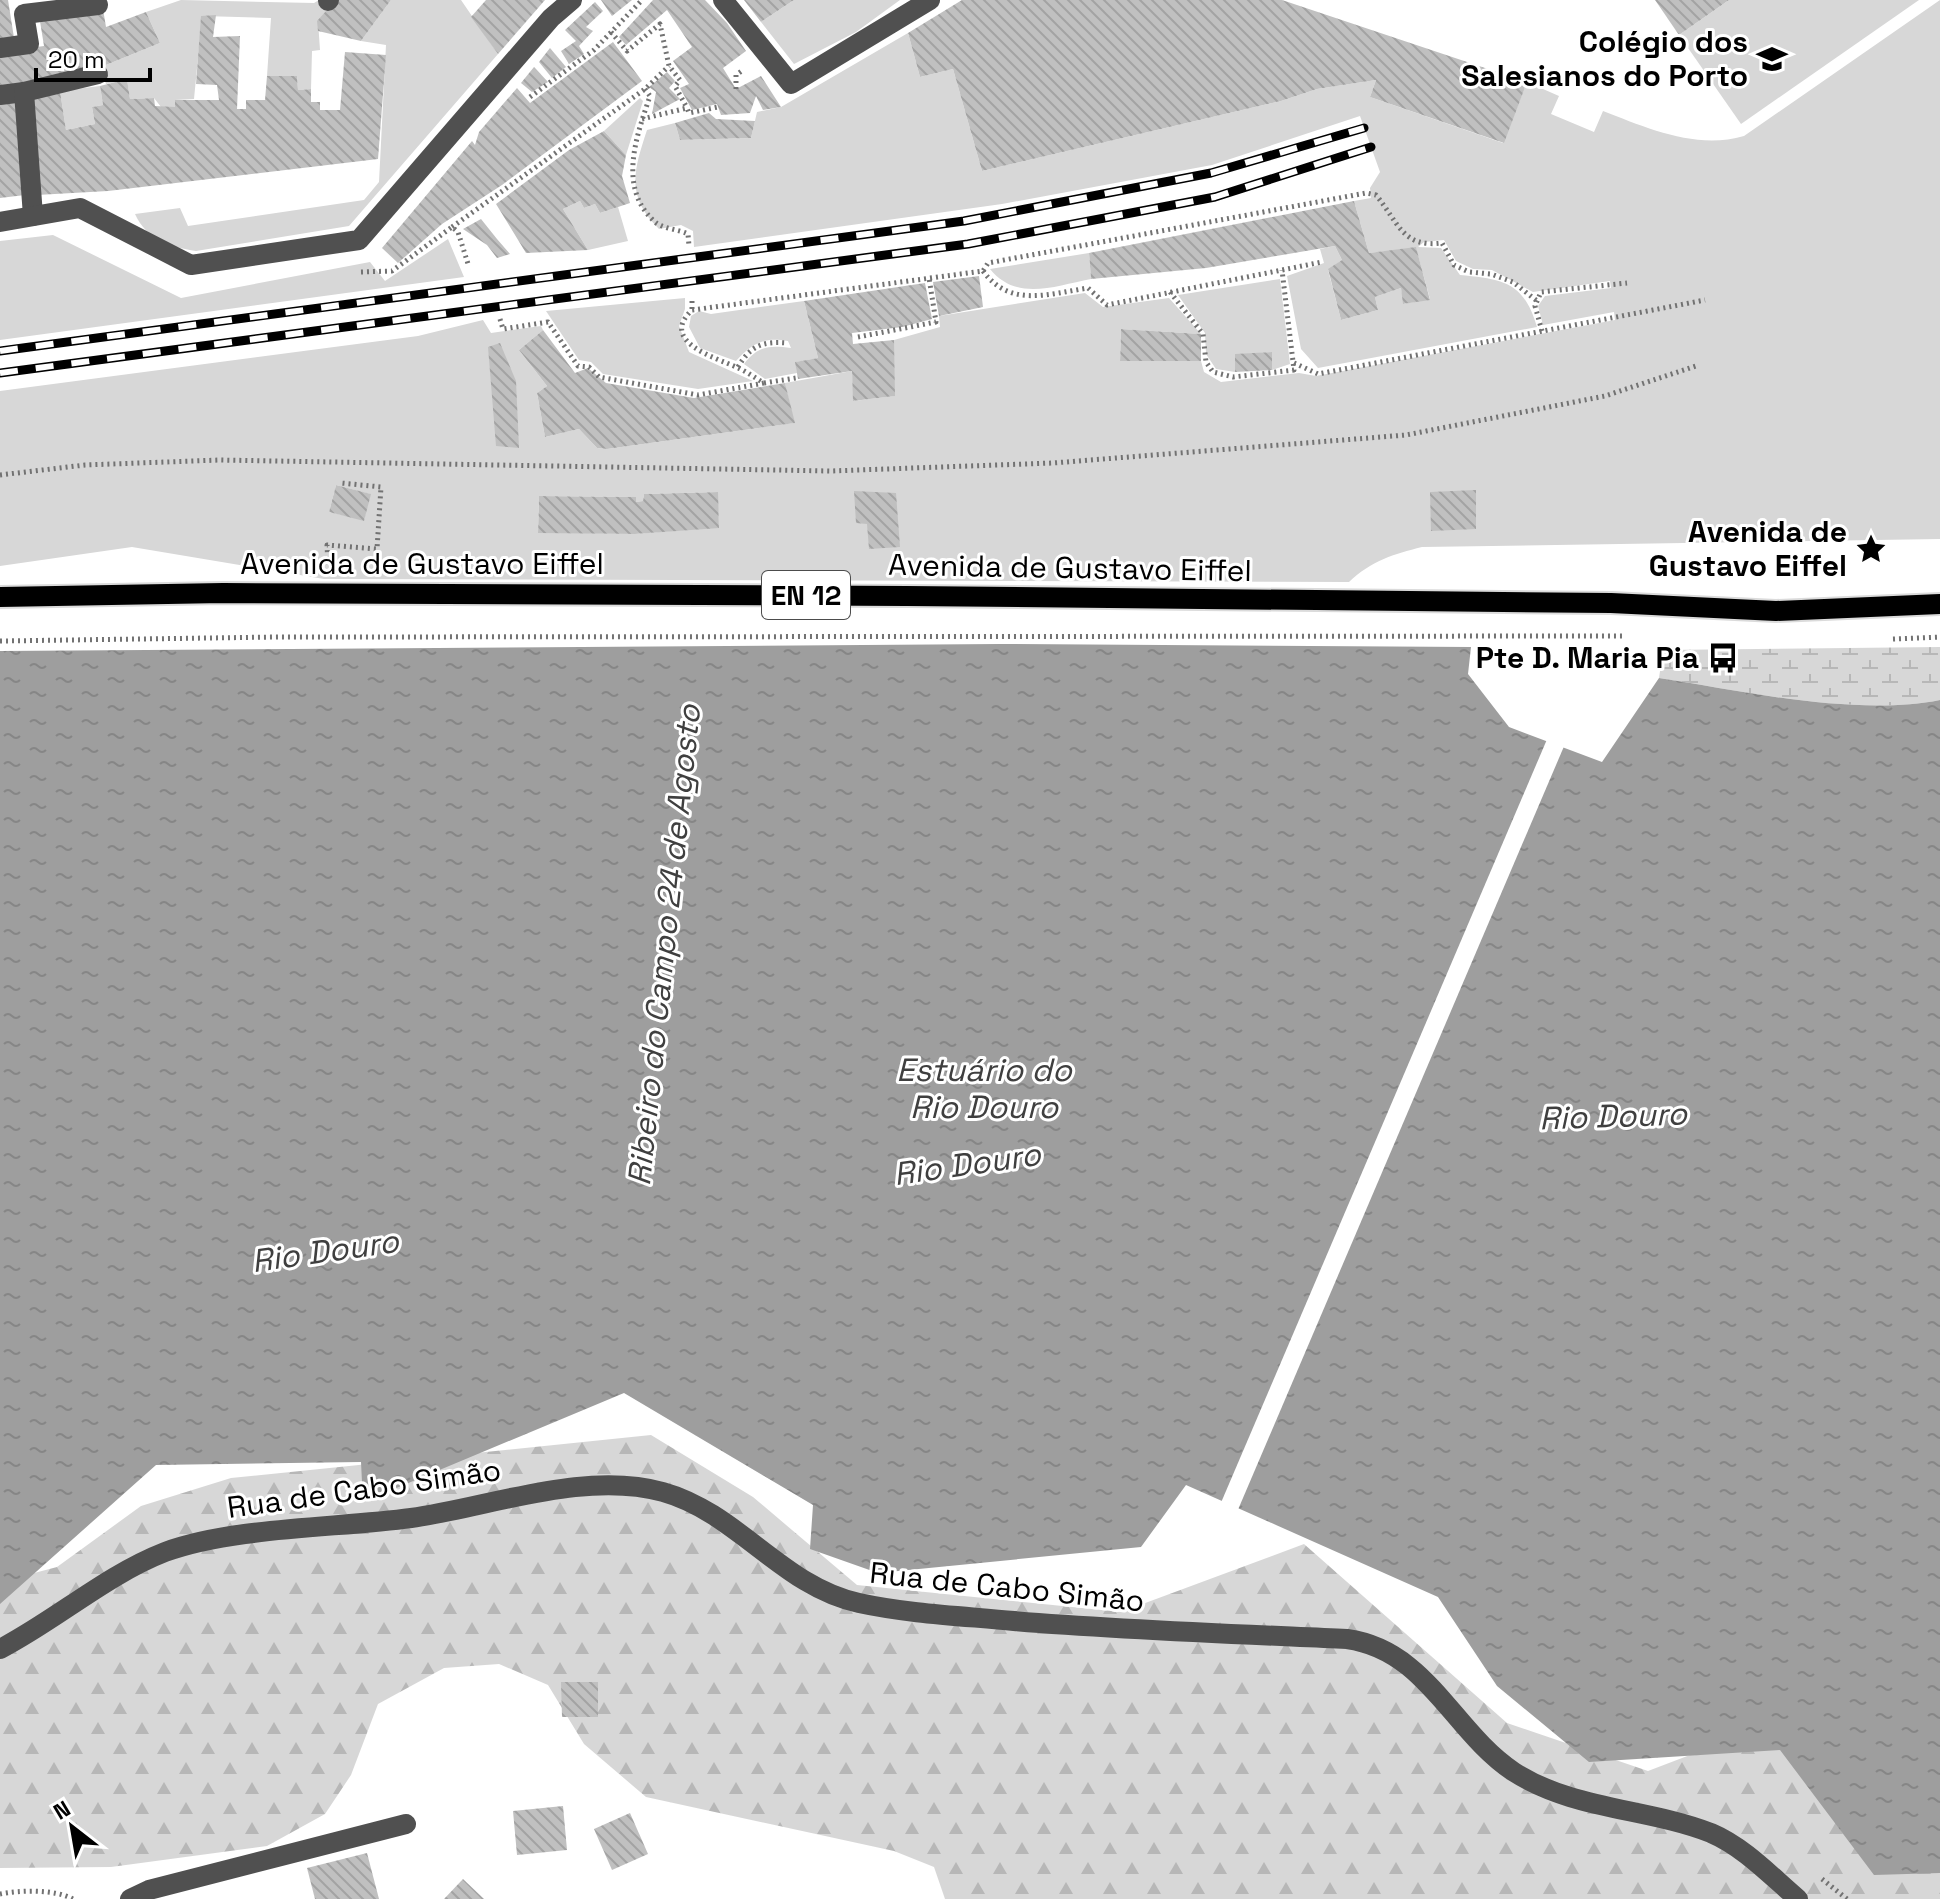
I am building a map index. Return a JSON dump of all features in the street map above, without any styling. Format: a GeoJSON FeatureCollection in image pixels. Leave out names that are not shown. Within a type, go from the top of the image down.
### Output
{"type":"FeatureCollection","features":[{"type":"Feature","properties":{"kind":"main road","name":"Avenida de Gustavo Eiffel"},"geometry":{"type":"LineString","coordinates":[[0,597],[238,593],[1611,603],[1776,611],[1940,604]]}},
{"type":"Feature","properties":{"kind":"street"},"geometry":{"type":"LineString","coordinates":[[0,222],[80,208],[191,265],[359,240],[551,18],[572,0]]}},
{"type":"Feature","properties":{"kind":"street"},"geometry":{"type":"LineString","coordinates":[[723,0],[791,84],[930,0]]}},
{"type":"Feature","properties":{"kind":"street"},"geometry":{"type":"LineString","coordinates":[[0,48],[29,44],[24,14],[98,5]]}},
{"type":"Feature","properties":{"kind":"street"},"geometry":{"type":"LineString","coordinates":[[0,95],[98,74]]}},
{"type":"Feature","properties":{"kind":"street"},"geometry":{"type":"LineString","coordinates":[[24,92],[33,216]]}},
{"type":"Feature","properties":{"kind":"street","name":"Rua de Cabo Simão"},"geometry":{"type":"LineString","coordinates":[[0,1649],[145,1561],[185,1546],[410,1518],[580,1487],[627,1485],[678,1496],[712,1512],[810,1585],[856,1603],[941,1615],[1132,1631],[1347,1639],[1372,1644],[1407,1663],[1487,1749],[1516,1773],[1560,1793],[1711,1833],[1743,1852],[1798,1899]]}},
{"type":"Feature","properties":{"kind":"street"},"geometry":{"type":"LineString","coordinates":[[130,1899],[149,1890],[406,1824]]}},
{"type":"Feature","properties":{"kind":"path"},"geometry":{"type":"LineString","coordinates":[[530,97],[594,50],[642,0]]}},
{"type":"Feature","properties":{"kind":"path"},"geometry":{"type":"LineString","coordinates":[[611,32],[627,51],[660,24],[669,66],[680,80],[675,86],[689,113],[718,107]]}},
{"type":"Feature","properties":{"kind":"path"},"geometry":{"type":"LineString","coordinates":[[379,273],[401,265],[645,89],[669,66]]}},
{"type":"Feature","properties":{"kind":"path"},"geometry":{"type":"LineString","coordinates":[[645,89],[650,96],[631,160],[640,197],[655,223],[688,234],[689,246]]}},
{"type":"Feature","properties":{"kind":"path"},"geometry":{"type":"LineString","coordinates":[[642,119],[687,108]]}},
{"type":"Feature","properties":{"kind":"path"},"geometry":{"type":"LineString","coordinates":[[983,271],[988,263],[1366,193],[1376,195],[1411,241],[1424,246],[1442,243],[1454,265],[1469,272],[1491,274],[1513,282],[1537,301]]}},
{"type":"Feature","properties":{"kind":"path"},"geometry":{"type":"LineString","coordinates":[[452,227],[458,232],[469,267]]}},
{"type":"Feature","properties":{"kind":"path"},"geometry":{"type":"LineString","coordinates":[[983,271],[1002,291],[1023,297],[1088,288],[1107,305],[1322,262]]}},
{"type":"Feature","properties":{"kind":"path"},"geometry":{"type":"LineString","coordinates":[[1170,292],[1203,334],[1206,362],[1213,372],[1233,377],[1294,370],[1282,270]]}},
{"type":"Feature","properties":{"kind":"path"},"geometry":{"type":"LineString","coordinates":[[764,383],[738,367],[698,353],[688,342],[683,328],[685,317],[692,310],[983,271]]}},
{"type":"Feature","properties":{"kind":"path"},"geometry":{"type":"LineString","coordinates":[[858,337],[936,322],[929,278]]}},
{"type":"Feature","properties":{"kind":"path"},"geometry":{"type":"LineString","coordinates":[[1542,331],[1535,306],[1541,292],[1564,287],[1627,283]]}},
{"type":"Feature","properties":{"kind":"path"},"geometry":{"type":"LineString","coordinates":[[1294,363],[1318,374],[1705,300]]}},
{"type":"Feature","properties":{"kind":"path"},"geometry":{"type":"LineString","coordinates":[[692,301],[692,310]]}},
{"type":"Feature","properties":{"kind":"path"},"geometry":{"type":"LineString","coordinates":[[500,319],[503,329],[548,322],[578,366],[589,367],[599,377],[622,383],[698,395],[796,378]]}},
{"type":"Feature","properties":{"kind":"path"},"geometry":{"type":"LineString","coordinates":[[738,367],[752,348],[767,342],[788,343]]}},
{"type":"Feature","properties":{"kind":"path"},"geometry":{"type":"LineString","coordinates":[[0,475],[85,465],[220,460],[830,471],[1039,464],[1421,433],[1605,396],[1699,365]]}},
{"type":"Feature","properties":{"kind":"path"},"geometry":{"type":"LineString","coordinates":[[328,578],[327,545],[377,549],[381,487],[341,483]]}},
{"type":"Feature","properties":{"kind":"path"},"geometry":{"type":"LineString","coordinates":[[0,641],[278,637],[1630,636]]}},
{"type":"Feature","properties":{"kind":"path"},"geometry":{"type":"LineString","coordinates":[[1884,639],[1940,637]]}},
{"type":"Feature","properties":{"kind":"path"},"geometry":{"type":"LineString","coordinates":[[0,1894],[16,1891],[65,1895],[73,1899]]}},
{"type":"Feature","properties":{"kind":"green space"},"geometry":{"type":"Polygon","coordinates":[[[181,0],[314,3],[319,0],[332,5],[318,21],[320,50],[312,51],[311,89],[298,90],[297,76],[267,76],[271,18],[202,16],[194,99],[175,100],[175,107],[161,107],[154,98],[130,99],[127,80],[106,84],[101,67],[160,43],[146,12],[181,0]]]}},
{"type":"Feature","properties":{"kind":"green space"},"geometry":{"type":"Polygon","coordinates":[[[391,0],[461,0],[498,54],[349,226],[196,251],[160,241],[146,230],[135,214],[180,208],[188,226],[364,200],[379,182],[386,45],[361,41],[391,0]]]}},
{"type":"Feature","properties":{"kind":"green space"},"geometry":{"type":"Polygon","coordinates":[[[794,0],[900,0],[856,32],[794,64],[761,22],[794,0]]]}},
{"type":"Feature","properties":{"kind":"green space","name":"Colégio dos Salesianos do Porto"},"geometry":{"type":"Polygon","coordinates":[[[1729,0],[1919,0],[1741,124],[1679,35],[1729,0]]]}},
{"type":"Feature","properties":{"kind":"green space"},"geometry":{"type":"Polygon","coordinates":[[[1940,0],[1940,539],[1422,547],[1383,559],[1349,582],[324,579],[132,547],[0,566],[0,391],[418,336],[483,320],[491,333],[541,326],[543,330],[519,350],[547,386],[537,393],[545,437],[579,429],[597,448],[607,449],[794,423],[785,383],[852,371],[854,401],[894,396],[894,340],[940,327],[939,316],[1085,293],[1103,307],[1169,298],[1201,334],[1121,329],[1120,360],[1201,361],[1204,372],[1221,382],[1299,373],[1316,376],[1615,320],[1614,312],[1543,325],[1538,306],[1545,296],[1611,288],[1610,281],[1533,292],[1492,270],[1473,269],[1456,261],[1444,240],[1424,242],[1418,247],[1441,248],[1460,275],[1500,281],[1518,292],[1526,300],[1537,327],[1318,368],[1301,349],[1287,276],[1324,263],[1320,249],[1335,246],[1342,260],[1328,270],[1341,320],[1378,310],[1375,297],[1401,288],[1404,304],[1430,299],[1416,248],[1369,253],[1354,201],[1371,198],[1370,188],[1380,172],[1360,116],[1212,165],[1002,204],[694,247],[693,231],[681,225],[659,229],[648,217],[635,182],[647,130],[675,123],[680,140],[751,138],[757,112],[781,107],[908,33],[920,77],[953,69],[982,171],[1281,101],[1317,89],[1376,80],[1370,97],[1503,143],[1527,82],[1559,96],[1551,114],[1594,132],[1603,111],[1654,130],[1690,139],[1726,140],[1744,136],[1940,0]],[[336,485],[329,512],[364,520],[370,494],[336,485]],[[717,492],[644,494],[643,501],[636,502],[635,497],[539,496],[538,532],[635,534],[719,527],[717,492]]]}},
{"type":"Feature","properties":{"kind":"green space"},"geometry":{"type":"Polygon","coordinates":[[[100,86],[103,105],[92,107],[95,124],[66,130],[60,91],[100,86]]]}},
{"type":"Feature","properties":{"kind":"green space"},"geometry":{"type":"Polygon","coordinates":[[[640,98],[643,101],[626,155],[604,131],[640,98]]]}},
{"type":"Feature","properties":{"kind":"green space"},"geometry":{"type":"Polygon","coordinates":[[[580,201],[584,208],[595,204],[600,213],[618,207],[628,241],[588,250],[563,209],[580,201]]]}},
{"type":"Feature","properties":{"kind":"green space"},"geometry":{"type":"Polygon","coordinates":[[[53,235],[181,298],[370,262],[385,281],[448,239],[464,277],[0,340],[0,241],[53,235]]]}},
{"type":"Feature","properties":{"kind":"green space"},"geometry":{"type":"Polygon","coordinates":[[[1089,253],[1091,279],[1050,288],[1024,289],[1001,279],[990,269],[1089,253]]]}},
{"type":"Feature","properties":{"kind":"green space"},"geometry":{"type":"Polygon","coordinates":[[[1280,279],[1290,364],[1272,370],[1272,352],[1235,355],[1235,372],[1216,369],[1206,354],[1205,333],[1178,295],[1280,279]]]}},
{"type":"Feature","properties":{"kind":"green space"},"geometry":{"type":"Polygon","coordinates":[[[685,298],[679,326],[689,352],[753,381],[698,389],[603,374],[591,362],[579,360],[546,311],[685,298]]]}},
{"type":"Feature","properties":{"kind":"green space"},"geometry":{"type":"Polygon","coordinates":[[[804,301],[818,358],[796,362],[797,373],[765,379],[744,364],[764,348],[791,348],[788,341],[759,343],[736,361],[700,348],[689,327],[691,316],[699,311],[711,314],[804,301]]]}},
{"type":"Feature","properties":{"kind":"green space"},"geometry":{"type":"Polygon","coordinates":[[[1940,647],[1940,700],[1908,704],[1837,704],[1659,678],[1663,650],[1940,647]]]}},
{"type":"Feature","properties":{"kind":"green space"},"geometry":{"type":"Polygon","coordinates":[[[651,1435],[753,1497],[857,1585],[1121,1612],[1304,1544],[1507,1723],[1648,1771],[1724,1742],[1777,1710],[1940,1854],[1940,1899],[945,1899],[934,1867],[894,1851],[646,1797],[584,1744],[548,1685],[499,1664],[444,1668],[378,1704],[351,1775],[325,1814],[267,1846],[111,1867],[0,1868],[0,1582],[57,1567],[141,1506],[231,1478],[651,1435]]]}},
{"type":"Feature","properties":{"kind":"water","name":"Estuário do Rio Douro"},"geometry":{"type":"Polygon","coordinates":[[[999,644],[1471,647],[1468,674],[1509,727],[1602,762],[1659,678],[1837,704],[1873,706],[1940,700],[1940,1873],[1874,1875],[1780,1750],[1589,1762],[1497,1686],[1438,1597],[1186,1485],[1141,1547],[878,1573],[810,1549],[813,1505],[624,1393],[363,1502],[361,1462],[156,1465],[0,1604],[0,651],[999,644]]]}},
{"type":"Feature","properties":{"kind":"pier"},"geometry":{"type":"Polygon","coordinates":[[[1548,737],[1565,744],[1237,1512],[1220,1505],[1548,737]]]}},
{"type":"Feature","properties":{"kind":"building"},"geometry":{"type":"Polygon","coordinates":[[[0,0],[8,0],[15,44],[0,46],[0,0]]]}},
{"type":"Feature","properties":{"kind":"building"},"geometry":{"type":"Polygon","coordinates":[[[336,0],[391,0],[361,41],[318,31],[317,21],[336,0]]]}},
{"type":"Feature","properties":{"kind":"building"},"geometry":{"type":"Polygon","coordinates":[[[486,0],[545,0],[498,54],[471,17],[486,0]]]}},
{"type":"Feature","properties":{"kind":"building"},"geometry":{"type":"Polygon","coordinates":[[[601,0],[632,0],[612,16],[601,0]]]}},
{"type":"Feature","properties":{"kind":"building"},"geometry":{"type":"Polygon","coordinates":[[[653,0],[705,0],[727,23],[746,51],[723,68],[736,89],[761,76],[781,107],[763,110],[756,96],[750,113],[721,115],[717,104],[692,110],[680,88],[689,84],[673,61],[692,47],[667,10],[626,45],[619,37],[653,0]]]}},
{"type":"Feature","properties":{"kind":"building"},"geometry":{"type":"Polygon","coordinates":[[[744,0],[794,0],[761,22],[744,0]]]}},
{"type":"Feature","properties":{"kind":"building"},"geometry":{"type":"Polygon","coordinates":[[[962,0],[1282,0],[1527,82],[1504,143],[1370,97],[1376,80],[1317,89],[1281,101],[982,171],[953,69],[920,77],[908,33],[962,0]]]}},
{"type":"Feature","properties":{"kind":"building"},"geometry":{"type":"Polygon","coordinates":[[[1655,0],[1729,0],[1679,35],[1655,0]]]}},
{"type":"Feature","properties":{"kind":"building"},"geometry":{"type":"Polygon","coordinates":[[[595,2],[603,11],[586,27],[593,31],[579,46],[584,54],[569,64],[561,51],[576,41],[565,30],[595,2]]]}},
{"type":"Feature","properties":{"kind":"building"},"geometry":{"type":"Polygon","coordinates":[[[103,9],[106,27],[146,12],[160,43],[101,67],[98,57],[90,59],[94,70],[0,89],[0,52],[44,46],[39,15],[103,9]]]}},
{"type":"Feature","properties":{"kind":"building"},"geometry":{"type":"Polygon","coordinates":[[[216,15],[213,37],[240,36],[237,109],[246,109],[246,100],[265,100],[267,76],[297,76],[298,90],[311,89],[311,102],[320,102],[320,110],[340,110],[345,52],[386,55],[378,159],[108,191],[37,195],[29,97],[60,91],[66,130],[95,124],[92,107],[103,105],[100,86],[127,79],[130,99],[154,98],[155,106],[175,107],[175,100],[219,100],[217,85],[196,84],[201,16],[216,15]]]}},
{"type":"Feature","properties":{"kind":"building"},"geometry":{"type":"Polygon","coordinates":[[[613,42],[642,81],[502,185],[442,224],[398,263],[382,248],[472,141],[475,145],[479,132],[517,88],[530,103],[613,42]]]}},
{"type":"Feature","properties":{"kind":"building"},"geometry":{"type":"Polygon","coordinates":[[[550,48],[566,67],[552,78],[539,62],[550,48]]]}},
{"type":"Feature","properties":{"kind":"building"},"geometry":{"type":"Polygon","coordinates":[[[534,67],[548,82],[532,92],[521,83],[534,67]]]}},
{"type":"Feature","properties":{"kind":"building"},"geometry":{"type":"Polygon","coordinates":[[[667,72],[675,81],[669,88],[680,99],[652,114],[656,92],[649,87],[667,72]]]}},
{"type":"Feature","properties":{"kind":"building"},"geometry":{"type":"Polygon","coordinates":[[[20,97],[25,195],[0,198],[0,100],[20,97]]]}},
{"type":"Feature","properties":{"kind":"building"},"geometry":{"type":"Polygon","coordinates":[[[709,113],[716,119],[755,121],[751,138],[680,140],[675,123],[709,113]]]}},
{"type":"Feature","properties":{"kind":"building"},"geometry":{"type":"Polygon","coordinates":[[[604,131],[626,155],[622,176],[630,203],[600,213],[595,204],[584,208],[580,201],[563,209],[588,250],[526,253],[496,204],[569,150],[604,131]]]}},
{"type":"Feature","properties":{"kind":"building"},"geometry":{"type":"Polygon","coordinates":[[[1354,201],[1369,253],[1416,247],[1430,300],[1403,304],[1401,288],[1375,297],[1378,310],[1341,320],[1328,269],[1342,260],[1335,246],[1206,268],[1091,279],[1089,253],[1354,201]]]}},
{"type":"Feature","properties":{"kind":"building"},"geometry":{"type":"Polygon","coordinates":[[[481,219],[510,254],[497,258],[487,245],[463,229],[481,219]]]}},
{"type":"Feature","properties":{"kind":"building"},"geometry":{"type":"Polygon","coordinates":[[[979,276],[983,307],[939,316],[933,282],[979,276]]]}},
{"type":"Feature","properties":{"kind":"building"},"geometry":{"type":"Polygon","coordinates":[[[925,283],[932,319],[902,327],[852,333],[853,344],[894,340],[895,396],[853,401],[852,371],[798,379],[795,362],[818,358],[804,301],[925,283]]]}},
{"type":"Feature","properties":{"kind":"building"},"geometry":{"type":"Polygon","coordinates":[[[1121,329],[1201,334],[1201,361],[1120,361],[1121,329]]]}},
{"type":"Feature","properties":{"kind":"building"},"geometry":{"type":"Polygon","coordinates":[[[543,330],[575,373],[588,368],[606,383],[694,398],[785,383],[795,423],[607,449],[597,448],[579,429],[545,437],[537,393],[547,386],[519,350],[543,330]]]}},
{"type":"Feature","properties":{"kind":"building"},"geometry":{"type":"Polygon","coordinates":[[[500,343],[516,381],[519,448],[496,446],[488,347],[500,343]]]}},
{"type":"Feature","properties":{"kind":"building"},"geometry":{"type":"Polygon","coordinates":[[[1272,352],[1272,370],[1235,372],[1235,354],[1272,352]]]}},
{"type":"Feature","properties":{"kind":"building"},"geometry":{"type":"Polygon","coordinates":[[[336,485],[371,494],[364,521],[329,512],[336,485]]]}},
{"type":"Feature","properties":{"kind":"building"},"geometry":{"type":"Polygon","coordinates":[[[1476,490],[1476,529],[1431,531],[1430,492],[1476,490]]]}},
{"type":"Feature","properties":{"kind":"building"},"geometry":{"type":"Polygon","coordinates":[[[854,491],[896,493],[900,547],[869,549],[867,524],[856,523],[854,491]]]}},
{"type":"Feature","properties":{"kind":"building"},"geometry":{"type":"Polygon","coordinates":[[[718,492],[719,528],[635,534],[538,533],[539,496],[636,497],[636,502],[643,501],[644,494],[718,492]]]}},
{"type":"Feature","properties":{"kind":"building"},"geometry":{"type":"Polygon","coordinates":[[[561,1682],[598,1682],[598,1717],[562,1717],[561,1682]]]}},
{"type":"Feature","properties":{"kind":"building"},"geometry":{"type":"Polygon","coordinates":[[[563,1806],[567,1850],[517,1855],[513,1811],[563,1806]]]}},
{"type":"Feature","properties":{"kind":"building"},"geometry":{"type":"Polygon","coordinates":[[[630,1813],[648,1854],[612,1870],[594,1829],[630,1813]]]}},
{"type":"Feature","properties":{"kind":"building"},"geometry":{"type":"Polygon","coordinates":[[[367,1853],[379,1899],[315,1899],[307,1868],[367,1853]]]}},
{"type":"Feature","properties":{"kind":"building"},"geometry":{"type":"Polygon","coordinates":[[[463,1879],[484,1899],[444,1899],[463,1879]]]}},
{"type":"Feature","properties":{"kind":"railway"},"geometry":{"type":"LineString","coordinates":[[0,351],[964,221],[1211,173],[1364,128]]}},
{"type":"Feature","properties":{"kind":"railway"},"geometry":{"type":"LineString","coordinates":[[0,373],[968,244],[1215,197],[1371,147]]}},
{"type":"Feature","properties":{"kind":"place","name":"Colégio dos Salesianos do Porto"},"geometry":{"type":"Point","coordinates":[1772,59]}},
{"type":"Feature","properties":{"kind":"place","name":"Avenida de Gustavo Eiffel"},"geometry":{"type":"Point","coordinates":[1871,549]}},
{"type":"Feature","properties":{"kind":"place","name":"Pte D. Maria Pia"},"geometry":{"type":"Point","coordinates":[1723,658]}},
{"type":"Feature","properties":{"kind":"water label","name":"Ribeiro do Campo 24 de Agosto"},"geometry":{"type":"Point","coordinates":[664,945]}},
{"type":"Feature","properties":{"kind":"water label","name":"Rio Douro"},"geometry":{"type":"Point","coordinates":[1613,1116]}},
{"type":"Feature","properties":{"kind":"water label","name":"Rio Douro"},"geometry":{"type":"Point","coordinates":[967,1164]}},
{"type":"Feature","properties":{"kind":"water label","name":"Rio Douro"},"geometry":{"type":"Point","coordinates":[325,1251]}}]}
